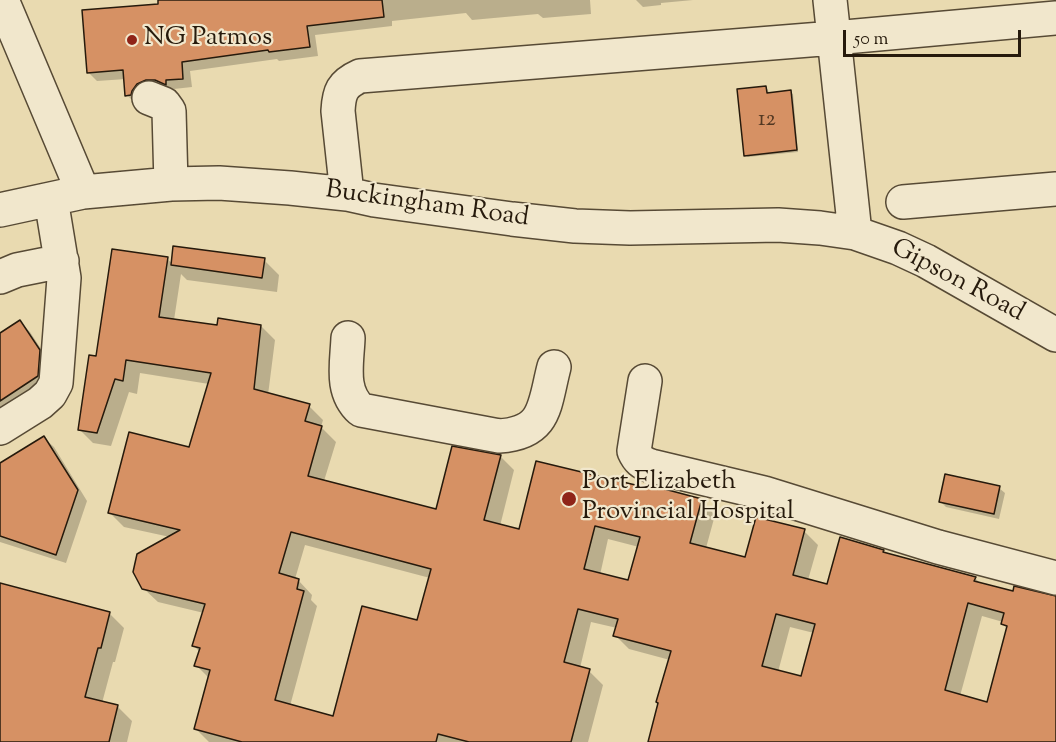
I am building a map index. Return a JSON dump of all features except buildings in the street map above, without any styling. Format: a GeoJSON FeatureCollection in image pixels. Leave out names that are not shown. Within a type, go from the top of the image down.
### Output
{"type":"FeatureCollection","features":[{"type":"Feature","properties":{"kind":"street"},"geometry":{"type":"LineString","coordinates":[[2,0],[83,192]]}},
{"type":"Feature","properties":{"kind":"street"},"geometry":{"type":"LineString","coordinates":[[830,0],[855,232]]}},
{"type":"Feature","properties":{"kind":"street"},"geometry":{"type":"LineString","coordinates":[[347,194],[338,98],[343,87],[360,76],[1056,18]]}},
{"type":"Feature","properties":{"kind":"street"},"geometry":{"type":"LineString","coordinates":[[149,98],[164,104],[169,111],[171,184]]}},
{"type":"Feature","properties":{"kind":"street","name":"Buckingham Road"},"geometry":{"type":"LineString","coordinates":[[0,210],[83,192],[171,184],[219,183],[347,194],[374,200],[575,226],[630,228],[778,225],[855,232]]}},
{"type":"Feature","properties":{"kind":"street"},"geometry":{"type":"LineString","coordinates":[[903,202],[1056,189]]}},
{"type":"Feature","properties":{"kind":"street"},"geometry":{"type":"LineString","coordinates":[[0,428],[40,403],[50,394],[56,383],[64,278],[51,199]]}},
{"type":"Feature","properties":{"kind":"street","name":"Gipson Road"},"geometry":{"type":"LineString","coordinates":[[855,232],[926,261],[1056,335]]}},
{"type":"Feature","properties":{"kind":"street"},"geometry":{"type":"LineString","coordinates":[[0,277],[17,270],[62,261]]}},
{"type":"Feature","properties":{"kind":"street"},"geometry":{"type":"LineString","coordinates":[[348,338],[346,381],[348,393],[354,404],[361,410],[499,436],[514,435],[537,422],[544,407],[554,367]]}},
{"type":"Feature","properties":{"kind":"street"},"geometry":{"type":"LineString","coordinates":[[645,381],[634,451],[642,463],[764,493],[938,547],[1056,578]]}},
{"type":"Feature","properties":{"kind":"place","name":"NG Patmos"},"geometry":{"type":"Point","coordinates":[132,40]}},
{"type":"Feature","properties":{"kind":"place","name":"Port Elizabeth Provincial Hospital"},"geometry":{"type":"Point","coordinates":[569,499]}}]}
